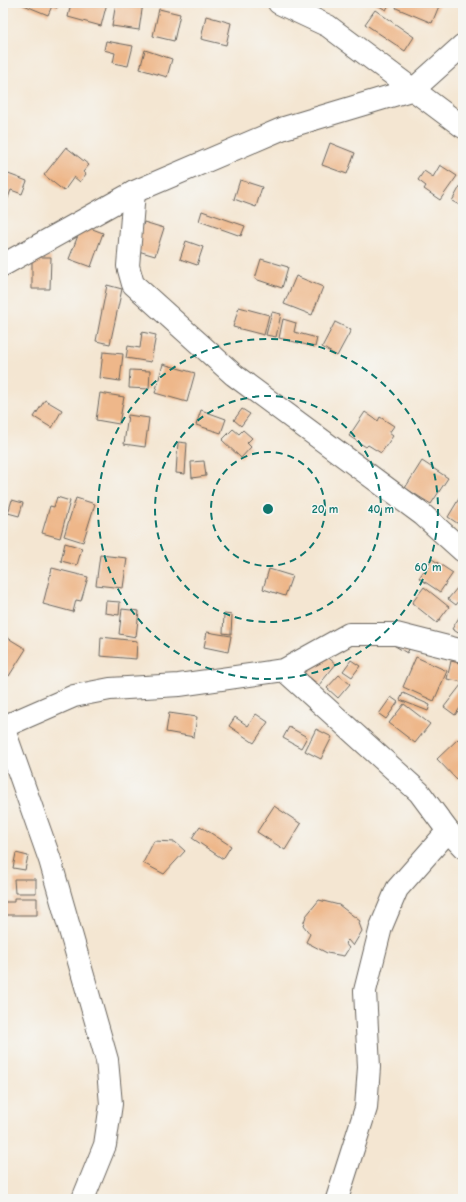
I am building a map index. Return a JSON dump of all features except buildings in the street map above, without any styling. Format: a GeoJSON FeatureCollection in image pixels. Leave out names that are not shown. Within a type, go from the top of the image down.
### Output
{"type":"FeatureCollection","features":[{"type":"Feature","properties":{"kind":"street"},"geometry":{"type":"LineString","coordinates":[[279,3],[328,26],[463,127]]}},
{"type":"Feature","properties":{"kind":"street"},"geometry":{"type":"LineString","coordinates":[[3,265],[134,192],[284,128],[414,89],[463,45]]}},
{"type":"Feature","properties":{"kind":"street"},"geometry":{"type":"LineString","coordinates":[[134,192],[128,266],[133,284],[234,375],[423,515],[463,551]]}},
{"type":"Feature","properties":{"kind":"street"},"geometry":{"type":"LineString","coordinates":[[84,1199],[105,1145],[111,1104],[107,1060],[50,860],[3,727],[74,696],[110,689],[179,685],[284,670],[349,634],[396,634],[463,651]]}},
{"type":"Feature","properties":{"kind":"street"},"geometry":{"type":"LineString","coordinates":[[284,670],[419,792],[448,831],[463,847]]}},
{"type":"Feature","properties":{"kind":"street"},"geometry":{"type":"LineString","coordinates":[[337,1199],[366,1108],[369,1067],[364,991],[381,927],[397,889],[448,831]]}}]}
